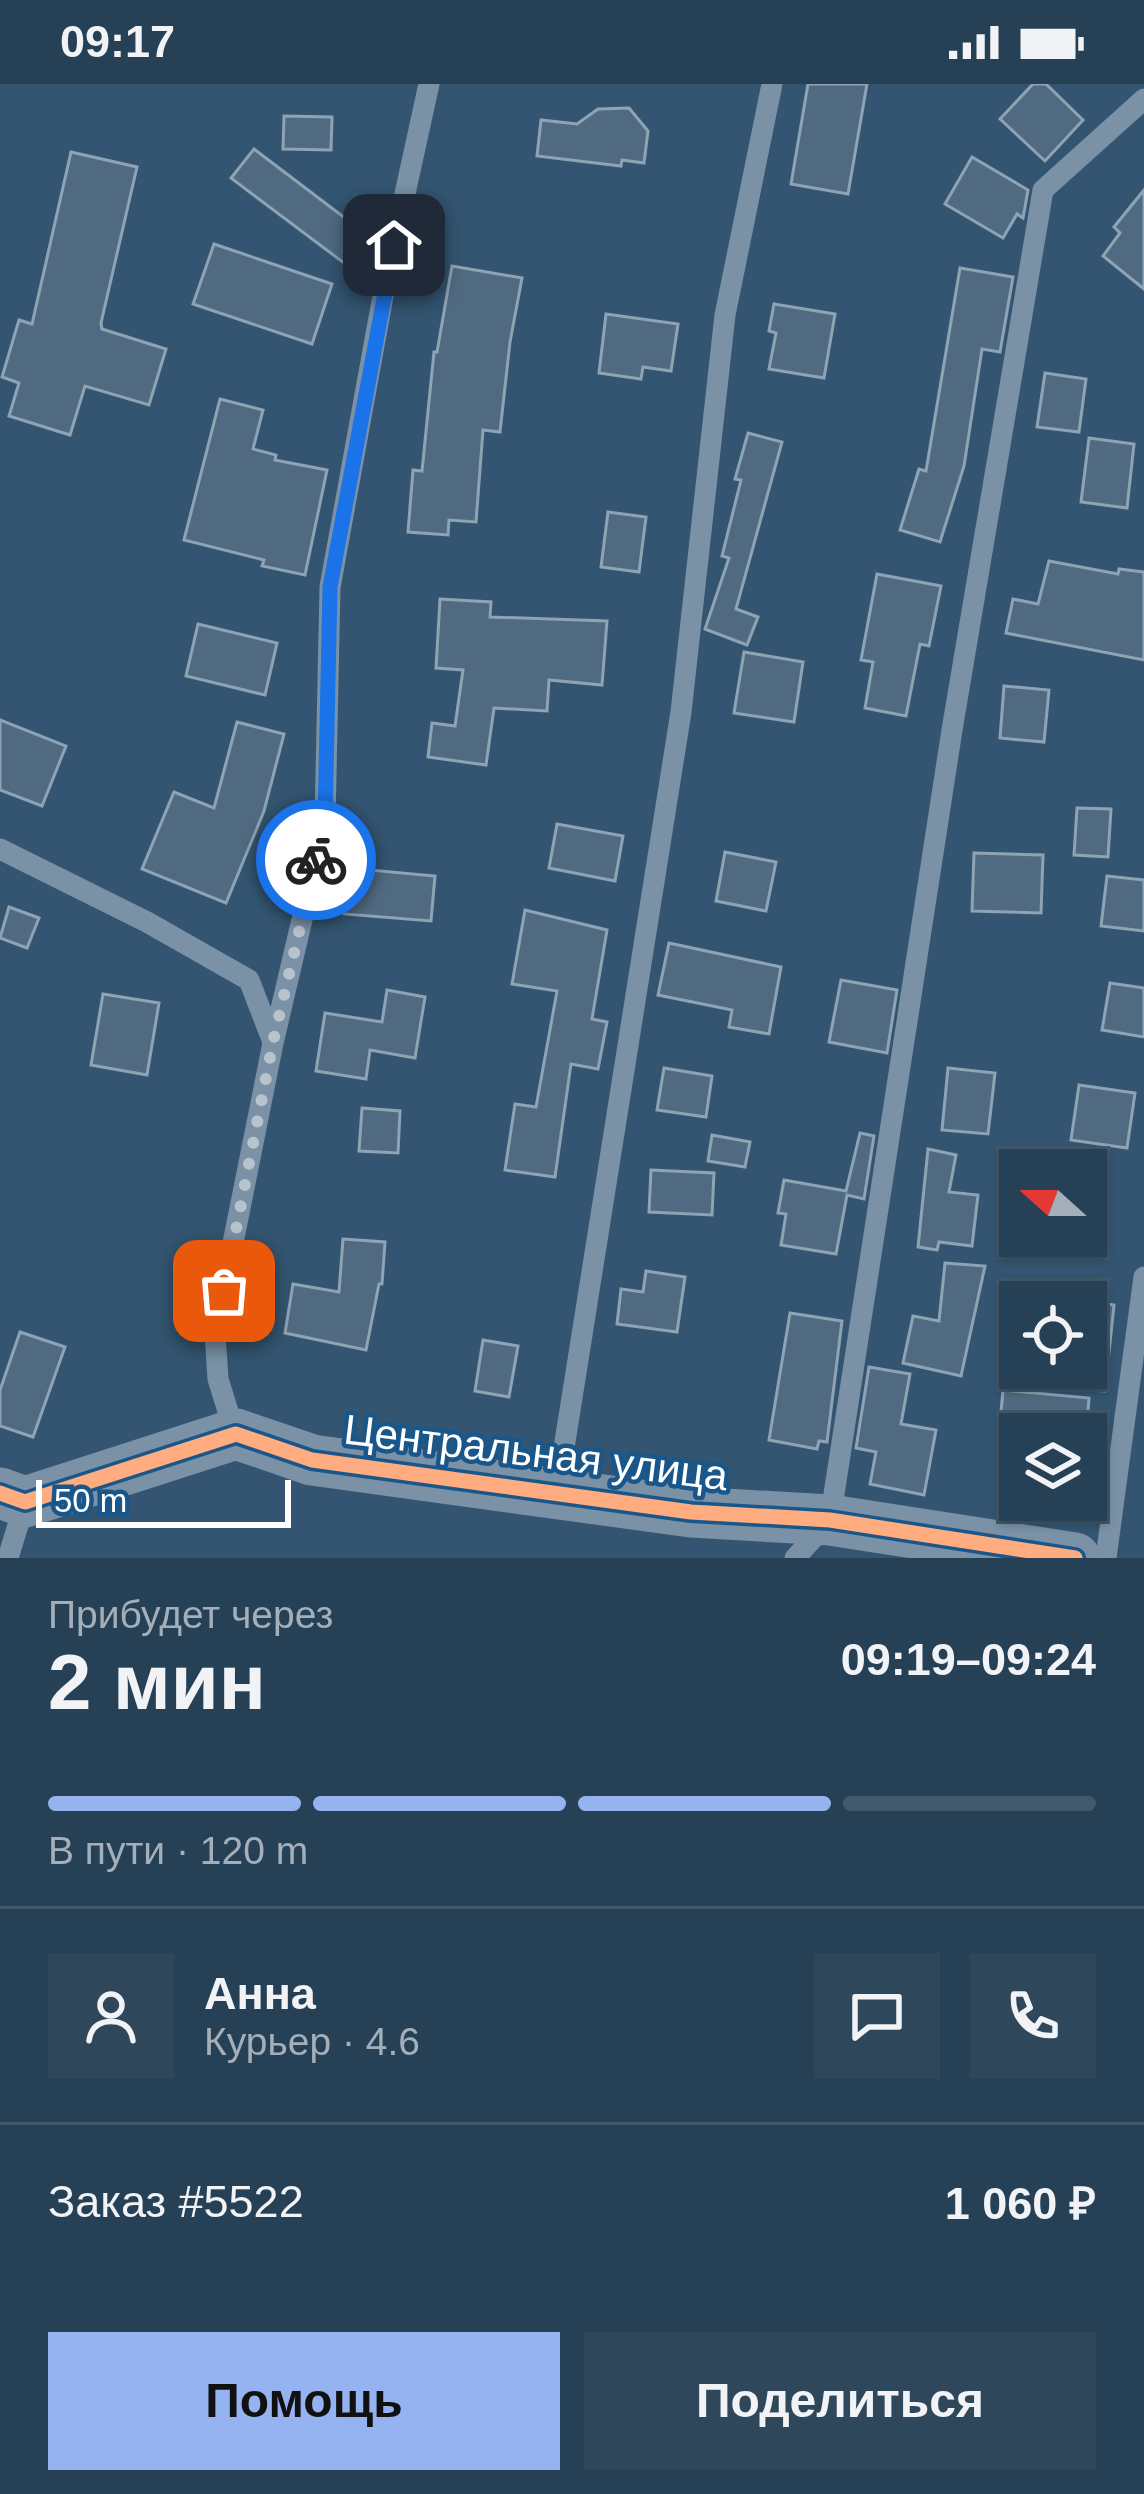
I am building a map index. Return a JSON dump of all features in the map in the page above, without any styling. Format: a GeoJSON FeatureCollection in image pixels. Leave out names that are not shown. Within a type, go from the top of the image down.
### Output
{"type":"FeatureCollection","features":[{"type":"Feature","properties":{"kind":"street","name":"Центральная улица"},"geometry":{"type":"LineString","coordinates":[[236,1434],[312,1460],[691,1512],[830,1520],[1076,1558]]}},
{"type":"Feature","properties":{"kind":"street"},"geometry":{"type":"LineString","coordinates":[[12,1497],[236,1434]]}},
{"type":"Feature","properties":{"kind":"lane"},"geometry":{"type":"LineString","coordinates":[[236,1434],[218,1379],[215,1333],[273,1042],[325,822],[330,587],[385,285],[429,84]]}},
{"type":"Feature","properties":{"kind":"lane"},"geometry":{"type":"LineString","coordinates":[[556,1493],[681,712],[725,315],[772,84]]}},
{"type":"Feature","properties":{"kind":"lane"},"geometry":{"type":"LineString","coordinates":[[795,1558],[830,1520],[952,730],[1042,190],[1144,99]]}},
{"type":"Feature","properties":{"kind":"lane"},"geometry":{"type":"LineString","coordinates":[[0,849],[147,922],[249,980],[273,1042]]}},
{"type":"Feature","properties":{"kind":"lane"},"geometry":{"type":"LineString","coordinates":[[1106,1558],[1144,1277]]}},
{"type":"Feature","properties":{"kind":"lane"},"geometry":{"type":"LineString","coordinates":[[8,1558],[12,1497]]}},
{"type":"Feature","properties":{"kind":"building"},"geometry":{"type":"Polygon","coordinates":[[[808,84],[867,84],[848,194],[791,184],[808,84]]]}},
{"type":"Feature","properties":{"kind":"building"},"geometry":{"type":"Polygon","coordinates":[[[1033,84],[1046,84],[1083,120],[1045,161],[1000,119],[1033,84]]]}},
{"type":"Feature","properties":{"kind":"building"},"geometry":{"type":"Polygon","coordinates":[[[629,108],[648,131],[644,163],[622,160],[621,166],[537,156],[541,120],[577,124],[598,109],[629,108]]]}},
{"type":"Feature","properties":{"kind":"building"},"geometry":{"type":"Polygon","coordinates":[[[284,116],[332,117],[331,150],[283,149],[284,116]]]}},
{"type":"Feature","properties":{"kind":"building"},"geometry":{"type":"Polygon","coordinates":[[[254,149],[370,237],[348,266],[231,178],[254,149]]]}},
{"type":"Feature","properties":{"kind":"building"},"geometry":{"type":"Polygon","coordinates":[[[71,152],[137,167],[101,323],[102,329],[166,349],[149,405],[85,386],[70,435],[9,416],[19,383],[2,377],[19,320],[32,324],[71,152]]]}},
{"type":"Feature","properties":{"kind":"building"},"geometry":{"type":"Polygon","coordinates":[[[972,157],[1028,190],[1023,218],[1017,214],[1003,238],[945,204],[972,157]]]}},
{"type":"Feature","properties":{"kind":"building"},"geometry":{"type":"Polygon","coordinates":[[[1144,190],[1144,289],[1103,256],[1120,233],[1114,227],[1144,190]]]}},
{"type":"Feature","properties":{"kind":"building"},"geometry":{"type":"Polygon","coordinates":[[[214,244],[332,284],[312,344],[193,304],[214,244]]]}},
{"type":"Feature","properties":{"kind":"building"},"geometry":{"type":"Polygon","coordinates":[[[452,266],[522,278],[500,432],[483,430],[476,522],[449,520],[448,535],[408,532],[413,470],[422,471],[434,352],[452,266]]]}},
{"type":"Feature","properties":{"kind":"building"},"geometry":{"type":"Polygon","coordinates":[[[960,268],[1013,277],[1000,352],[982,349],[964,466],[940,542],[900,530],[919,469],[926,471],[960,268]]]}},
{"type":"Feature","properties":{"kind":"building"},"geometry":{"type":"Polygon","coordinates":[[[774,304],[835,314],[824,378],[769,369],[776,333],[769,331],[774,304]]]}},
{"type":"Feature","properties":{"kind":"building"},"geometry":{"type":"Polygon","coordinates":[[[606,314],[678,324],[671,371],[643,367],[641,379],[599,373],[606,314]]]}},
{"type":"Feature","properties":{"kind":"building"},"geometry":{"type":"Polygon","coordinates":[[[1045,373],[1086,379],[1079,432],[1037,427],[1045,373]]]}},
{"type":"Feature","properties":{"kind":"building"},"geometry":{"type":"Polygon","coordinates":[[[220,399],[263,410],[253,449],[276,455],[275,460],[327,470],[305,575],[184,540],[220,399]]]}},
{"type":"Feature","properties":{"kind":"building"},"geometry":{"type":"Polygon","coordinates":[[[748,433],[782,442],[736,609],[758,617],[747,645],[705,629],[729,558],[722,556],[748,433]]]}},
{"type":"Feature","properties":{"kind":"building"},"geometry":{"type":"Polygon","coordinates":[[[1089,438],[1134,444],[1127,508],[1081,502],[1089,438]]]}},
{"type":"Feature","properties":{"kind":"building"},"geometry":{"type":"Polygon","coordinates":[[[608,512],[646,517],[639,572],[601,567],[608,512]]]}},
{"type":"Feature","properties":{"kind":"building"},"geometry":{"type":"Polygon","coordinates":[[[1049,561],[1118,574],[1119,569],[1144,572],[1144,660],[1006,633],[1013,599],[1038,604],[1049,561]]]}},
{"type":"Feature","properties":{"kind":"building"},"geometry":{"type":"Polygon","coordinates":[[[877,574],[941,586],[929,646],[920,644],[906,716],[865,708],[873,662],[861,660],[877,574]]]}},
{"type":"Feature","properties":{"kind":"building"},"geometry":{"type":"Polygon","coordinates":[[[440,599],[491,602],[490,617],[607,621],[602,685],[549,680],[547,711],[494,708],[486,765],[428,757],[432,723],[455,726],[463,670],[436,668],[440,599]]]}},
{"type":"Feature","properties":{"kind":"building"},"geometry":{"type":"Polygon","coordinates":[[[198,624],[277,643],[265,695],[186,676],[198,624]]]}},
{"type":"Feature","properties":{"kind":"building"},"geometry":{"type":"Polygon","coordinates":[[[744,652],[803,662],[794,722],[734,713],[744,652]]]}},
{"type":"Feature","properties":{"kind":"building"},"geometry":{"type":"Polygon","coordinates":[[[1004,686],[1049,690],[1044,742],[1000,738],[1004,686]]]}},
{"type":"Feature","properties":{"kind":"building"},"geometry":{"type":"Polygon","coordinates":[[[0,720],[66,746],[42,806],[0,790],[0,720]]]}},
{"type":"Feature","properties":{"kind":"building"},"geometry":{"type":"Polygon","coordinates":[[[237,722],[284,734],[264,811],[226,903],[142,869],[174,792],[214,808],[237,722]]]}},
{"type":"Feature","properties":{"kind":"building"},"geometry":{"type":"Polygon","coordinates":[[[1077,808],[1111,809],[1108,857],[1074,855],[1077,808]]]}},
{"type":"Feature","properties":{"kind":"building"},"geometry":{"type":"Polygon","coordinates":[[[557,824],[623,836],[615,881],[549,868],[557,824]]]}},
{"type":"Feature","properties":{"kind":"building"},"geometry":{"type":"Polygon","coordinates":[[[725,852],[776,862],[766,911],[716,901],[725,852]]]}},
{"type":"Feature","properties":{"kind":"building"},"geometry":{"type":"Polygon","coordinates":[[[974,853],[1043,855],[1041,913],[972,911],[974,853]]]}},
{"type":"Feature","properties":{"kind":"building"},"geometry":{"type":"Polygon","coordinates":[[[348,868],[435,876],[431,921],[344,914],[348,868]]]}},
{"type":"Feature","properties":{"kind":"building"},"geometry":{"type":"Polygon","coordinates":[[[1107,876],[1144,880],[1144,931],[1101,926],[1107,876]]]}},
{"type":"Feature","properties":{"kind":"building"},"geometry":{"type":"Polygon","coordinates":[[[9,907],[39,918],[27,948],[0,938],[9,907]]]}},
{"type":"Feature","properties":{"kind":"building"},"geometry":{"type":"Polygon","coordinates":[[[525,910],[607,930],[592,1019],[607,1022],[598,1069],[571,1064],[555,1177],[505,1170],[515,1104],[536,1107],[557,991],[512,984],[525,910]]]}},
{"type":"Feature","properties":{"kind":"building"},"geometry":{"type":"Polygon","coordinates":[[[669,943],[781,967],[769,1034],[729,1027],[732,1010],[658,995],[669,943]]]}},
{"type":"Feature","properties":{"kind":"building"},"geometry":{"type":"Polygon","coordinates":[[[841,980],[897,990],[887,1053],[829,1042],[841,980]]]}},
{"type":"Feature","properties":{"kind":"building"},"geometry":{"type":"Polygon","coordinates":[[[1110,983],[1144,988],[1144,1037],[1102,1030],[1110,983]]]}},
{"type":"Feature","properties":{"kind":"building"},"geometry":{"type":"Polygon","coordinates":[[[387,990],[425,997],[415,1058],[370,1050],[366,1079],[316,1071],[325,1013],[382,1022],[387,990]]]}},
{"type":"Feature","properties":{"kind":"building"},"geometry":{"type":"Polygon","coordinates":[[[103,994],[159,1003],[147,1075],[91,1065],[103,994]]]}},
{"type":"Feature","properties":{"kind":"building"},"geometry":{"type":"Polygon","coordinates":[[[664,1068],[712,1076],[706,1117],[657,1110],[664,1068]]]}},
{"type":"Feature","properties":{"kind":"building"},"geometry":{"type":"Polygon","coordinates":[[[948,1068],[995,1073],[988,1134],[942,1130],[948,1068]]]}},
{"type":"Feature","properties":{"kind":"building"},"geometry":{"type":"Polygon","coordinates":[[[1079,1085],[1135,1093],[1127,1148],[1071,1140],[1079,1085]]]}},
{"type":"Feature","properties":{"kind":"building"},"geometry":{"type":"Polygon","coordinates":[[[362,1108],[400,1111],[398,1153],[359,1151],[362,1108]]]}},
{"type":"Feature","properties":{"kind":"building"},"geometry":{"type":"Polygon","coordinates":[[[860,1133],[874,1136],[864,1199],[847,1195],[836,1254],[781,1245],[786,1214],[778,1213],[784,1180],[846,1191],[860,1133]]]}},
{"type":"Feature","properties":{"kind":"building"},"geometry":{"type":"Polygon","coordinates":[[[712,1135],[750,1142],[745,1167],[708,1161],[712,1135]]]}},
{"type":"Feature","properties":{"kind":"building"},"geometry":{"type":"Polygon","coordinates":[[[928,1149],[956,1155],[949,1192],[978,1195],[972,1246],[939,1242],[937,1250],[918,1247],[928,1149]]]}},
{"type":"Feature","properties":{"kind":"building"},"geometry":{"type":"Polygon","coordinates":[[[651,1170],[714,1173],[712,1215],[649,1212],[651,1170]]]}},
{"type":"Feature","properties":{"kind":"building"},"geometry":{"type":"Polygon","coordinates":[[[343,1239],[385,1242],[382,1284],[366,1350],[285,1333],[293,1284],[339,1292],[343,1239]]]}},
{"type":"Feature","properties":{"kind":"building"},"geometry":{"type":"Polygon","coordinates":[[[945,1263],[985,1266],[961,1376],[903,1363],[913,1316],[939,1321],[945,1263]]]}},
{"type":"Feature","properties":{"kind":"building"},"geometry":{"type":"Polygon","coordinates":[[[646,1271],[685,1277],[677,1332],[617,1324],[621,1289],[643,1292],[646,1271]]]}},
{"type":"Feature","properties":{"kind":"building"},"geometry":{"type":"Polygon","coordinates":[[[1107,1304],[1114,1305],[1107,1372],[1107,1304]]]}},
{"type":"Feature","properties":{"kind":"building"},"geometry":{"type":"Polygon","coordinates":[[[790,1313],[842,1321],[827,1442],[819,1441],[817,1449],[769,1440],[790,1313]]]}},
{"type":"Feature","properties":{"kind":"building"},"geometry":{"type":"Polygon","coordinates":[[[20,1332],[65,1347],[33,1437],[0,1426],[0,1390],[20,1332]]]}},
{"type":"Feature","properties":{"kind":"building"},"geometry":{"type":"Polygon","coordinates":[[[483,1340],[518,1346],[509,1397],[475,1391],[483,1340]]]}},
{"type":"Feature","properties":{"kind":"building"},"geometry":{"type":"Polygon","coordinates":[[[869,1367],[910,1374],[901,1424],[936,1430],[924,1495],[870,1484],[876,1452],[856,1448],[869,1367]]]}},
{"type":"Feature","properties":{"kind":"building"},"geometry":{"type":"Polygon","coordinates":[[[1003,1390],[1089,1398],[1088,1413],[1001,1413],[1003,1390]]]}},
{"type":"Feature","properties":{"kind":"cycle path"},"geometry":{"type":"LineString","coordinates":[[0,1493],[25,1502],[236,1434],[312,1460],[691,1512],[830,1520],[1075,1558]]}},
{"type":"Feature","properties":{"kind":"way so far"},"geometry":{"type":"LineString","coordinates":[[224,1291],[273,1042],[316,860]]}},
{"type":"Feature","properties":{"kind":"route"},"geometry":{"type":"LineString","coordinates":[[316,860],[325,822],[330,587],[394,245]]}}]}
